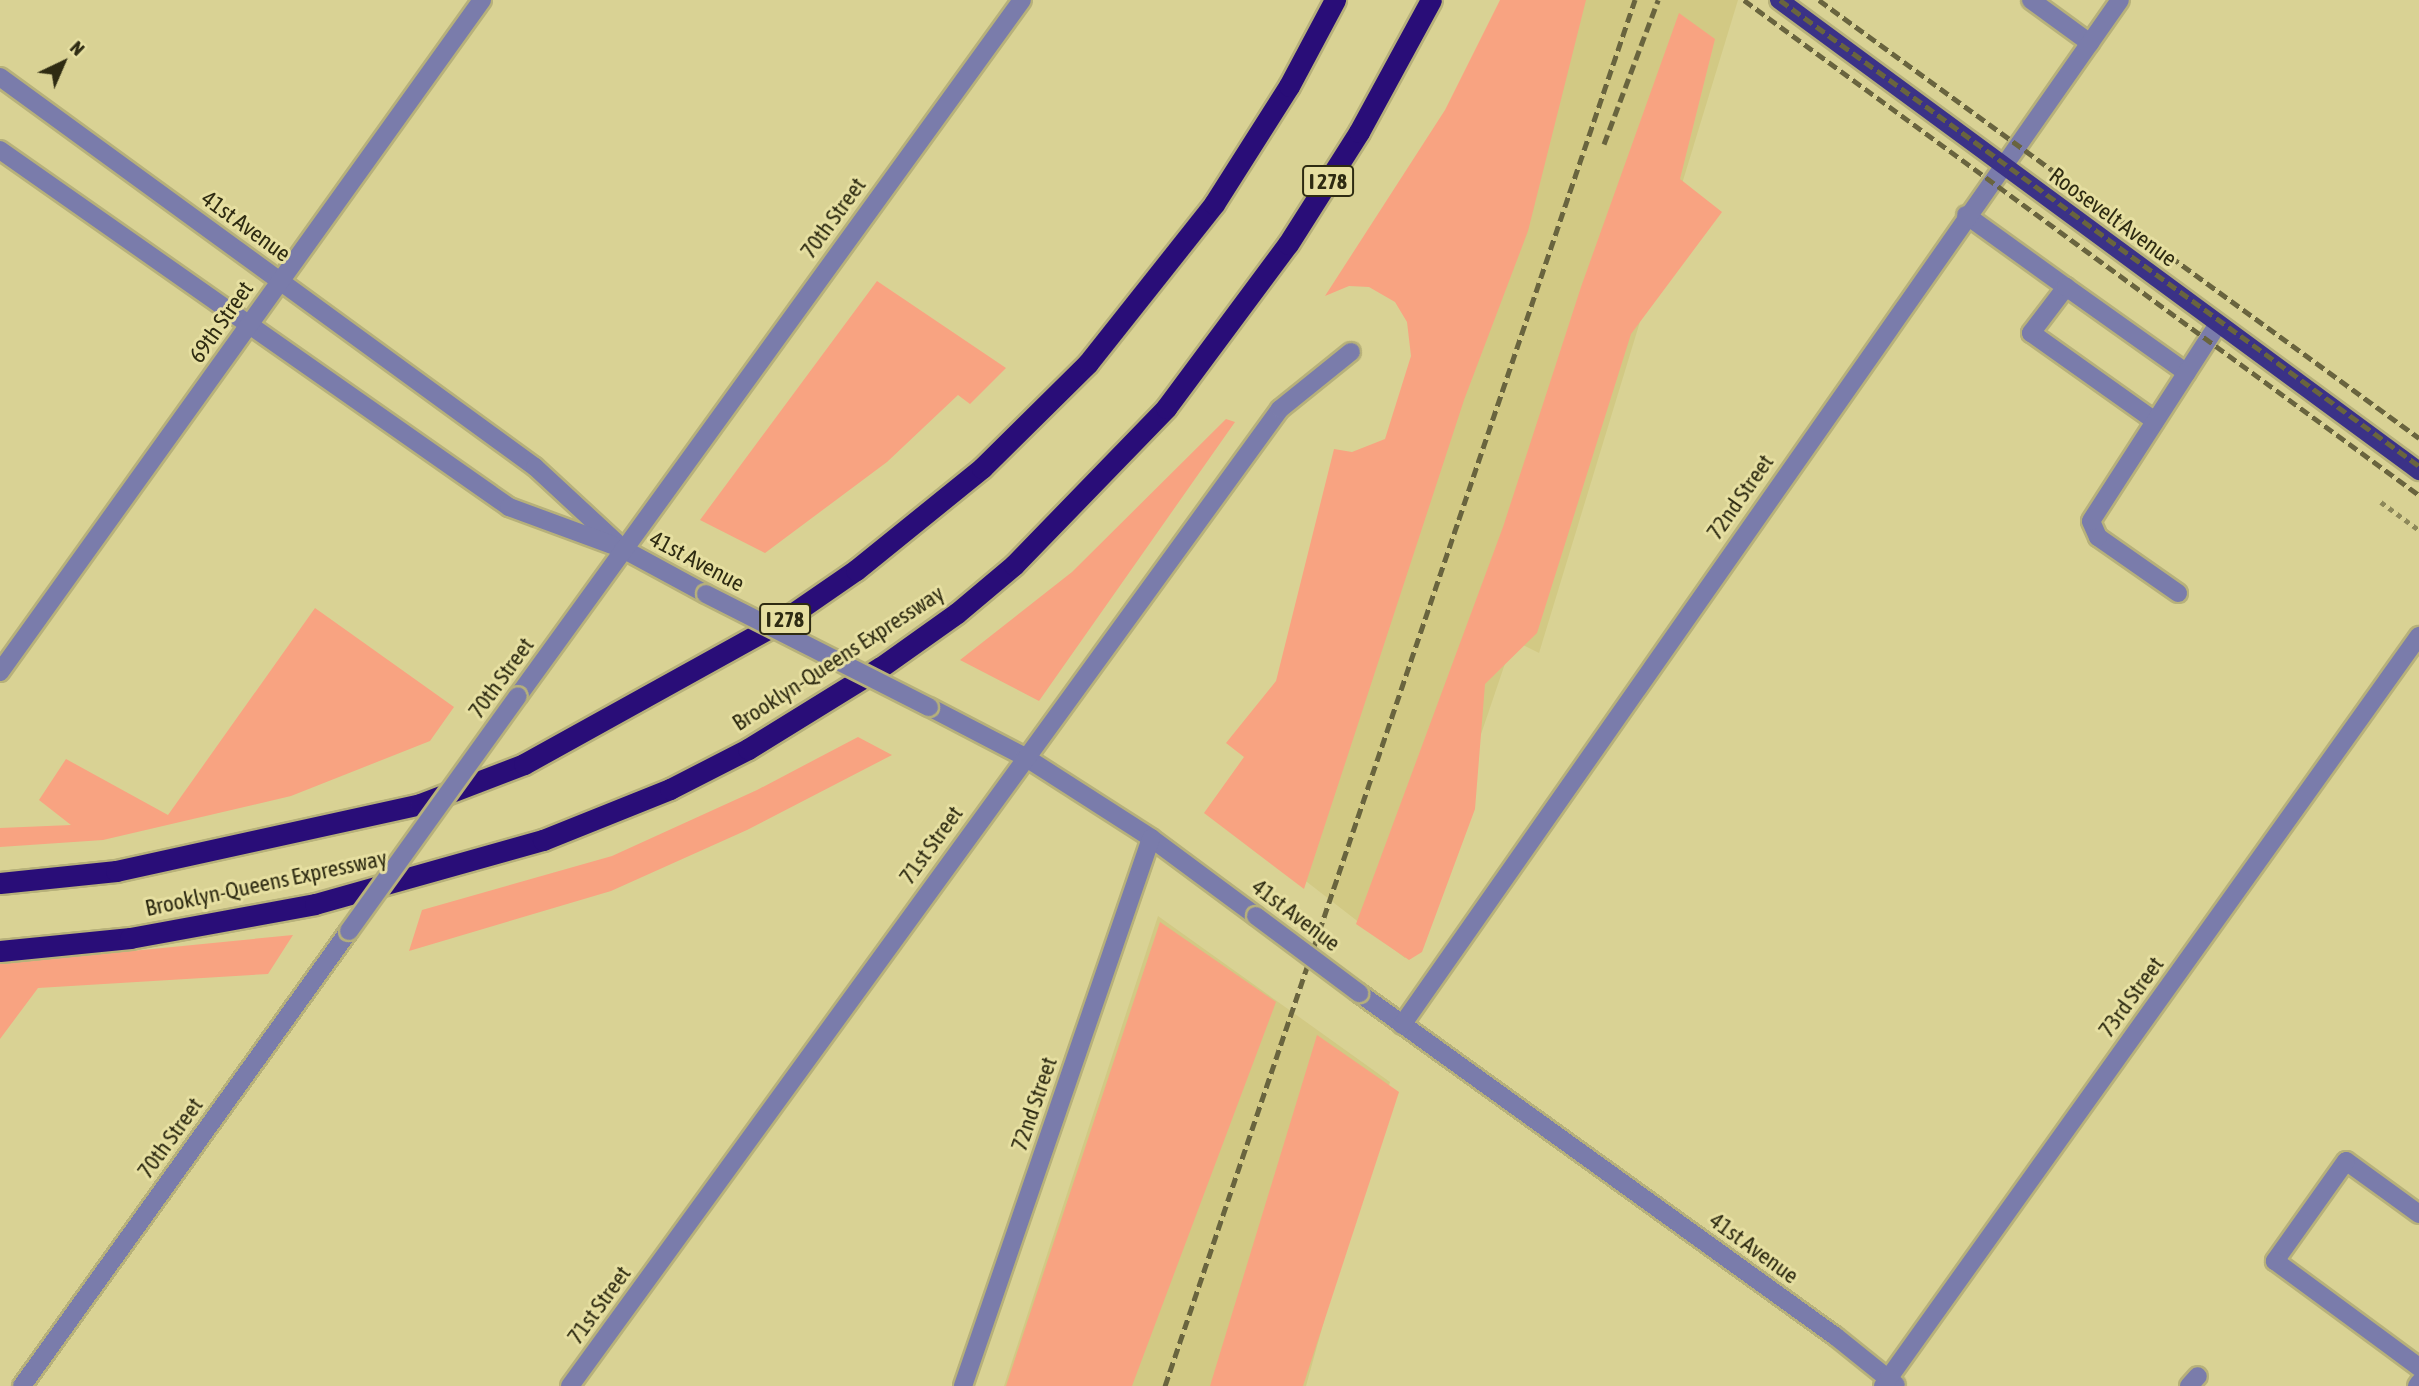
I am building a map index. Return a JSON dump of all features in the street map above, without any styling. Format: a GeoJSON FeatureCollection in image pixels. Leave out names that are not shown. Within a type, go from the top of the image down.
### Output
{"type":"FeatureCollection","features":[{"type":"Feature","properties":{"kind":"highway","name":"Brooklyn-Queens Expressway"},"geometry":{"type":"LineString","coordinates":[[0,883],[128,868],[420,804],[524,764],[782,621],[856,570],[962,484],[1088,363],[1214,204],[1289,86],[1335,0]]}},
{"type":"Feature","properties":{"kind":"highway","name":"Brooklyn-Queens Expressway"},"geometry":{"type":"LineString","coordinates":[[0,951],[130,938],[315,904],[543,840],[670,789],[748,749],[881,667],[957,613],[1014,565],[1107,474],[1166,408],[1288,244],[1359,132],[1431,0]]}},
{"type":"Feature","properties":{"kind":"main road","name":"Roosevelt Avenue"},"geometry":{"type":"LineString","coordinates":[[1779,0],[2001,166],[2419,471]]}},
{"type":"Feature","properties":{"kind":"street","name":"69th Street"},"geometry":{"type":"LineString","coordinates":[[0,672],[482,0]]}},
{"type":"Feature","properties":{"kind":"street","name":"70th Street"},"geometry":{"type":"LineString","coordinates":[[22,1386],[623,549],[1022,0]]}},
{"type":"Feature","properties":{"kind":"street"},"geometry":{"type":"LineString","coordinates":[[2031,0],[2090,43]]}},
{"type":"Feature","properties":{"kind":"street","name":"72nd Street"},"geometry":{"type":"LineString","coordinates":[[1402,1025],[1966,215],[2120,0]]}},
{"type":"Feature","properties":{"kind":"street","name":"41st Avenue"},"geometry":{"type":"LineString","coordinates":[[0,78],[535,467],[623,549]]}},
{"type":"Feature","properties":{"kind":"street","name":"41st Avenue"},"geometry":{"type":"LineString","coordinates":[[0,150],[247,326],[509,507],[623,549],[1025,757],[1151,838],[1890,1384]]}},
{"type":"Feature","properties":{"kind":"street"},"geometry":{"type":"LineString","coordinates":[[1966,215],[2187,373]]}},
{"type":"Feature","properties":{"kind":"street"},"geometry":{"type":"LineString","coordinates":[[2066,287],[2031,333],[2155,421]]}},
{"type":"Feature","properties":{"kind":"street"},"geometry":{"type":"LineString","coordinates":[[2178,593],[2098,537],[2091,527],[2094,514],[2218,324]]}},
{"type":"Feature","properties":{"kind":"street","name":"71st Street"},"geometry":{"type":"LineString","coordinates":[[570,1386],[1280,409],[1351,352]]}},
{"type":"Feature","properties":{"kind":"street","name":"73rd Street"},"geometry":{"type":"LineString","coordinates":[[1890,1384],[2419,636]]}},
{"type":"Feature","properties":{"kind":"street","name":"72nd Street"},"geometry":{"type":"LineString","coordinates":[[963,1386],[1151,838]]}},
{"type":"Feature","properties":{"kind":"street"},"geometry":{"type":"LineString","coordinates":[[2419,1214],[2346,1161],[2275,1261],[2419,1367]]}},
{"type":"Feature","properties":{"kind":"path"},"geometry":{"type":"LineString","coordinates":[[2381,502],[2419,530]]}},
{"type":"Feature","properties":{"kind":"shaded area"},"geometry":{"type":"Polygon","coordinates":[[[1500,0],[1586,0],[1528,231],[1464,400],[1304,889],[1204,813],[1244,757],[1226,743],[1276,681],[1334,449],[1352,452],[1385,439],[1411,356],[1407,322],[1395,302],[1369,287],[1349,286],[1325,296],[1445,110],[1500,0]]]}},
{"type":"Feature","properties":{"kind":"shaded area"},"geometry":{"type":"Polygon","coordinates":[[[1562,0],[1738,0],[1539,653],[1513,640],[1405,958],[1227,820],[1306,662],[1562,0]]]}},
{"type":"Feature","properties":{"kind":"shaded area"},"geometry":{"type":"Polygon","coordinates":[[[1679,13],[1715,39],[1680,179],[1722,212],[1631,334],[1537,633],[1485,684],[1475,809],[1422,952],[1409,960],[1356,924],[1503,527],[1581,287],[1679,13]]]}},
{"type":"Feature","properties":{"kind":"shaded area"},"geometry":{"type":"Polygon","coordinates":[[[877,281],[1006,368],[970,404],[958,395],[887,462],[765,553],[700,520],[877,281]]]}},
{"type":"Feature","properties":{"kind":"shaded area"},"geometry":{"type":"Polygon","coordinates":[[[1226,419],[1235,422],[1039,701],[960,660],[1072,572],[1226,419]]]}},
{"type":"Feature","properties":{"kind":"shaded area"},"geometry":{"type":"Polygon","coordinates":[[[315,608],[454,707],[430,741],[291,796],[103,840],[0,847],[0,828],[71,825],[39,800],[66,759],[168,815],[315,608]]]}},
{"type":"Feature","properties":{"kind":"shaded area"},"geometry":{"type":"Polygon","coordinates":[[[858,737],[892,755],[747,830],[611,891],[409,951],[422,910],[612,856],[757,790],[858,737]]]}},
{"type":"Feature","properties":{"kind":"shaded area"},"geometry":{"type":"Polygon","coordinates":[[[1158,916],[1390,1082],[1306,1386],[1004,1386],[1158,916]]]}},
{"type":"Feature","properties":{"kind":"shaded area"},"geometry":{"type":"Polygon","coordinates":[[[1160,922],[1276,1002],[1132,1386],[1006,1386],[1160,922]]]}},
{"type":"Feature","properties":{"kind":"shaded area"},"geometry":{"type":"Polygon","coordinates":[[[293,935],[268,974],[38,988],[0,1039],[0,964],[293,935]]]}},
{"type":"Feature","properties":{"kind":"shaded area"},"geometry":{"type":"Polygon","coordinates":[[[1317,1035],[1399,1092],[1303,1386],[1210,1386],[1317,1035]]]}},
{"type":"Feature","properties":{"kind":"railway"},"geometry":{"type":"LineString","coordinates":[[1165,1386],[1635,0]]}},
{"type":"Feature","properties":{"kind":"railway"},"geometry":{"type":"LineString","coordinates":[[1604,144],[1658,0]]}},
{"type":"Feature","properties":{"kind":"railway"},"geometry":{"type":"LineString","coordinates":[[1744,0],[2419,495]]}},
{"type":"Feature","properties":{"kind":"railway"},"geometry":{"type":"LineString","coordinates":[[1780,0],[2419,466]]}},
{"type":"Feature","properties":{"kind":"railway"},"geometry":{"type":"LineString","coordinates":[[1819,0],[2419,438]]}}]}
